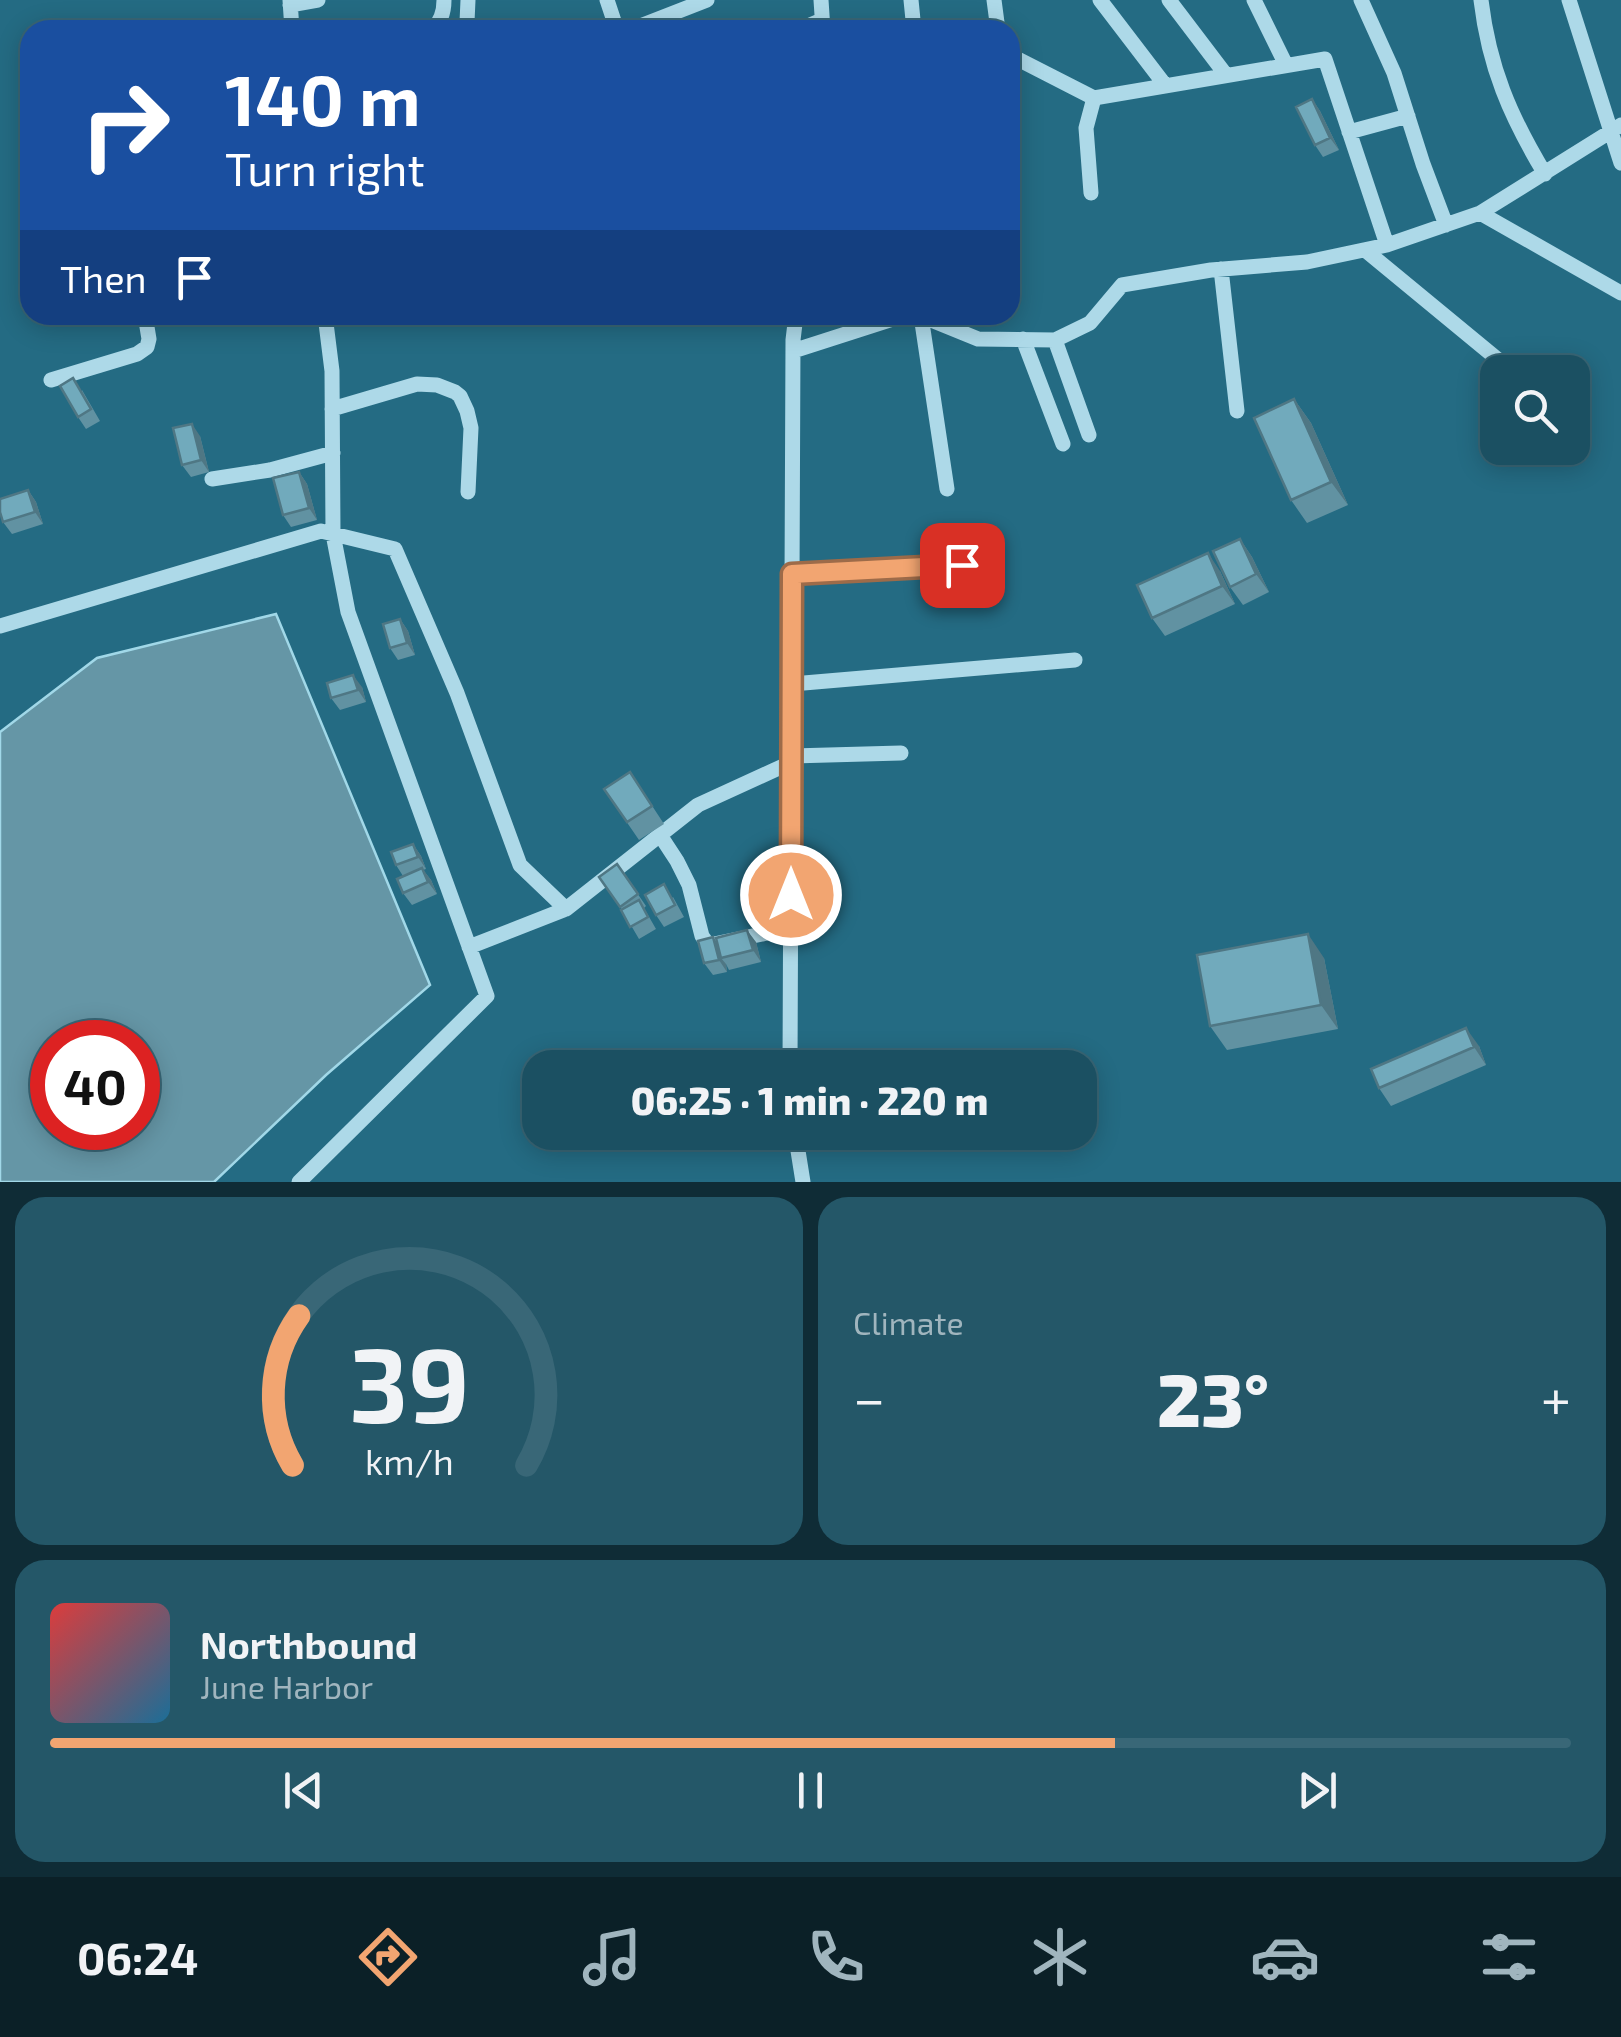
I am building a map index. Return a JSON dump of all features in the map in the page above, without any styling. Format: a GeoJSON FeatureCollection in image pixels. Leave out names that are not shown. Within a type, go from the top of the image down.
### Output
{"type":"FeatureCollection","features":[{"type":"Feature","properties":{"kind":"street"},"geometry":{"type":"LineString","coordinates":[[290,2],[318,0]]}},
{"type":"Feature","properties":{"kind":"street"},"geometry":{"type":"LineString","coordinates":[[656,20],[707,0]]}},
{"type":"Feature","properties":{"kind":"street"},"geometry":{"type":"LineString","coordinates":[[1100,0],[1165,85]]}},
{"type":"Feature","properties":{"kind":"street"},"geometry":{"type":"LineString","coordinates":[[1169,0],[1226,75]]}},
{"type":"Feature","properties":{"kind":"street"},"geometry":{"type":"LineString","coordinates":[[1254,0],[1286,65]]}},
{"type":"Feature","properties":{"kind":"street"},"geometry":{"type":"LineString","coordinates":[[1361,0],[1394,74],[1446,225]]}},
{"type":"Feature","properties":{"kind":"street"},"geometry":{"type":"LineString","coordinates":[[1481,0],[1496,74],[1507,106],[1545,174]]}},
{"type":"Feature","properties":{"kind":"street"},"geometry":{"type":"LineString","coordinates":[[1569,0],[1616,129],[1621,163]]}},
{"type":"Feature","properties":{"kind":"street"},"geometry":{"type":"LineString","coordinates":[[1020,60],[1094,98],[1325,59],[1387,245]]}},
{"type":"Feature","properties":{"kind":"street"},"geometry":{"type":"LineString","coordinates":[[1090,194],[1086,128],[1094,98]]}},
{"type":"Feature","properties":{"kind":"street"},"geometry":{"type":"LineString","coordinates":[[1349,132],[1408,116]]}},
{"type":"Feature","properties":{"kind":"street"},"geometry":{"type":"LineString","coordinates":[[943,325],[978,339],[1055,340],[1090,323],[1122,285],[1221,269],[1307,262],[1387,245],[1480,213],[1616,129]]}},
{"type":"Feature","properties":{"kind":"street"},"geometry":{"type":"LineString","coordinates":[[1480,213],[1621,293]]}},
{"type":"Feature","properties":{"kind":"street"},"geometry":{"type":"LineString","coordinates":[[1365,250],[1492,355]]}},
{"type":"Feature","properties":{"kind":"street"},"geometry":{"type":"LineString","coordinates":[[1221,269],[1237,411]]}},
{"type":"Feature","properties":{"kind":"street"},"geometry":{"type":"LineString","coordinates":[[51,380],[137,354],[147,348],[147,325]]}},
{"type":"Feature","properties":{"kind":"street"},"geometry":{"type":"LineString","coordinates":[[299,1182],[487,996],[348,612],[333,534],[332,371],[326,325]]}},
{"type":"Feature","properties":{"kind":"street"},"geometry":{"type":"LineString","coordinates":[[790,1050],[795,325]]}},
{"type":"Feature","properties":{"kind":"street"},"geometry":{"type":"LineString","coordinates":[[793,351],[874,325]]}},
{"type":"Feature","properties":{"kind":"street"},"geometry":{"type":"LineString","coordinates":[[921,325],[947,489]]}},
{"type":"Feature","properties":{"kind":"street"},"geometry":{"type":"LineString","coordinates":[[1023,339],[1063,444]]}},
{"type":"Feature","properties":{"kind":"street"},"geometry":{"type":"LineString","coordinates":[[1055,340],[1088,435]]}},
{"type":"Feature","properties":{"kind":"street"},"geometry":{"type":"LineString","coordinates":[[332,409],[418,384],[437,385],[455,392],[467,411],[471,428],[468,492]]}},
{"type":"Feature","properties":{"kind":"street"},"geometry":{"type":"LineString","coordinates":[[212,480],[333,453]]}},
{"type":"Feature","properties":{"kind":"street"},"geometry":{"type":"LineString","coordinates":[[0,626],[321,531],[394,548],[457,692],[520,865],[566,909]]}},
{"type":"Feature","properties":{"kind":"street"},"geometry":{"type":"LineString","coordinates":[[792,574],[962,565]]}},
{"type":"Feature","properties":{"kind":"street"},"geometry":{"type":"LineString","coordinates":[[792,684],[1074,660]]}},
{"type":"Feature","properties":{"kind":"street"},"geometry":{"type":"LineString","coordinates":[[470,946],[566,909],[698,805],[792,759],[901,753]]}},
{"type":"Feature","properties":{"kind":"street"},"geometry":{"type":"LineString","coordinates":[[660,836],[689,885],[702,936],[708,943],[791,928]]}},
{"type":"Feature","properties":{"kind":"street"},"geometry":{"type":"LineString","coordinates":[[796,1150],[799,1181]]}},
{"type":"Feature","properties":{"kind":"water"},"geometry":{"type":"Polygon","coordinates":[[[276,614],[430,985],[326,1075],[214,1182],[0,1182],[0,732],[97,658],[276,614]]]}},
{"type":"Feature","properties":{"kind":"building"},"geometry":{"type":"Polygon","coordinates":[[[1312,99],[1330,138],[1315,145],[1296,107],[1312,99]]]}},
{"type":"Feature","properties":{"kind":"building"},"geometry":{"type":"Polygon","coordinates":[[[73,378],[91,409],[78,417],[60,386],[73,378]]]}},
{"type":"Feature","properties":{"kind":"building"},"geometry":{"type":"Polygon","coordinates":[[[1294,399],[1331,482],[1291,500],[1254,418],[1294,399]]]}},
{"type":"Feature","properties":{"kind":"building"},"geometry":{"type":"Polygon","coordinates":[[[192,424],[201,460],[182,465],[173,428],[192,424]]]}},
{"type":"Feature","properties":{"kind":"building"},"geometry":{"type":"Polygon","coordinates":[[[299,472],[309,508],[283,515],[273,478],[299,472]]]}},
{"type":"Feature","properties":{"kind":"building"},"geometry":{"type":"Polygon","coordinates":[[[28,490],[35,512],[3,522],[0,499],[28,490]]]}},
{"type":"Feature","properties":{"kind":"building"},"geometry":{"type":"Polygon","coordinates":[[[1240,539],[1256,574],[1230,587],[1213,551],[1240,539]]]}},
{"type":"Feature","properties":{"kind":"building"},"geometry":{"type":"Polygon","coordinates":[[[1208,553],[1222,586],[1152,618],[1137,585],[1208,553]]]}},
{"type":"Feature","properties":{"kind":"building"},"geometry":{"type":"Polygon","coordinates":[[[400,619],[407,643],[390,648],[383,624],[400,619]]]}},
{"type":"Feature","properties":{"kind":"building"},"geometry":{"type":"Polygon","coordinates":[[[353,675],[358,690],[331,698],[327,683],[353,675]]]}},
{"type":"Feature","properties":{"kind":"building"},"geometry":{"type":"Polygon","coordinates":[[[630,772],[652,806],[627,822],[604,789],[630,772]]]}},
{"type":"Feature","properties":{"kind":"building"},"geometry":{"type":"Polygon","coordinates":[[[413,844],[418,857],[396,865],[391,852],[413,844]]]}},
{"type":"Feature","properties":{"kind":"building"},"geometry":{"type":"Polygon","coordinates":[[[617,864],[638,894],[620,907],[599,877],[617,864]]]}},
{"type":"Feature","properties":{"kind":"building"},"geometry":{"type":"Polygon","coordinates":[[[422,868],[428,882],[403,893],[397,879],[422,868]]]}},
{"type":"Feature","properties":{"kind":"building"},"geometry":{"type":"Polygon","coordinates":[[[664,884],[675,905],[656,915],[645,895],[664,884]]]}},
{"type":"Feature","properties":{"kind":"building"},"geometry":{"type":"Polygon","coordinates":[[[639,900],[648,917],[630,927],[621,910],[639,900]]]}},
{"type":"Feature","properties":{"kind":"building"},"geometry":{"type":"Polygon","coordinates":[[[747,930],[753,950],[721,958],[716,938],[747,930]]]}},
{"type":"Feature","properties":{"kind":"building"},"geometry":{"type":"Polygon","coordinates":[[[1308,934],[1321,1005],[1210,1026],[1197,955],[1308,934]]]}},
{"type":"Feature","properties":{"kind":"building"},"geometry":{"type":"Polygon","coordinates":[[[713,937],[719,960],[704,963],[698,941],[713,937]]]}},
{"type":"Feature","properties":{"kind":"building"},"geometry":{"type":"Polygon","coordinates":[[[1466,1028],[1474,1047],[1379,1088],[1371,1069],[1466,1028]]]}},
{"type":"Feature","properties":{"kind":"route"},"geometry":{"type":"LineString","coordinates":[[791,895],[792,574],[962,565]]}}]}
